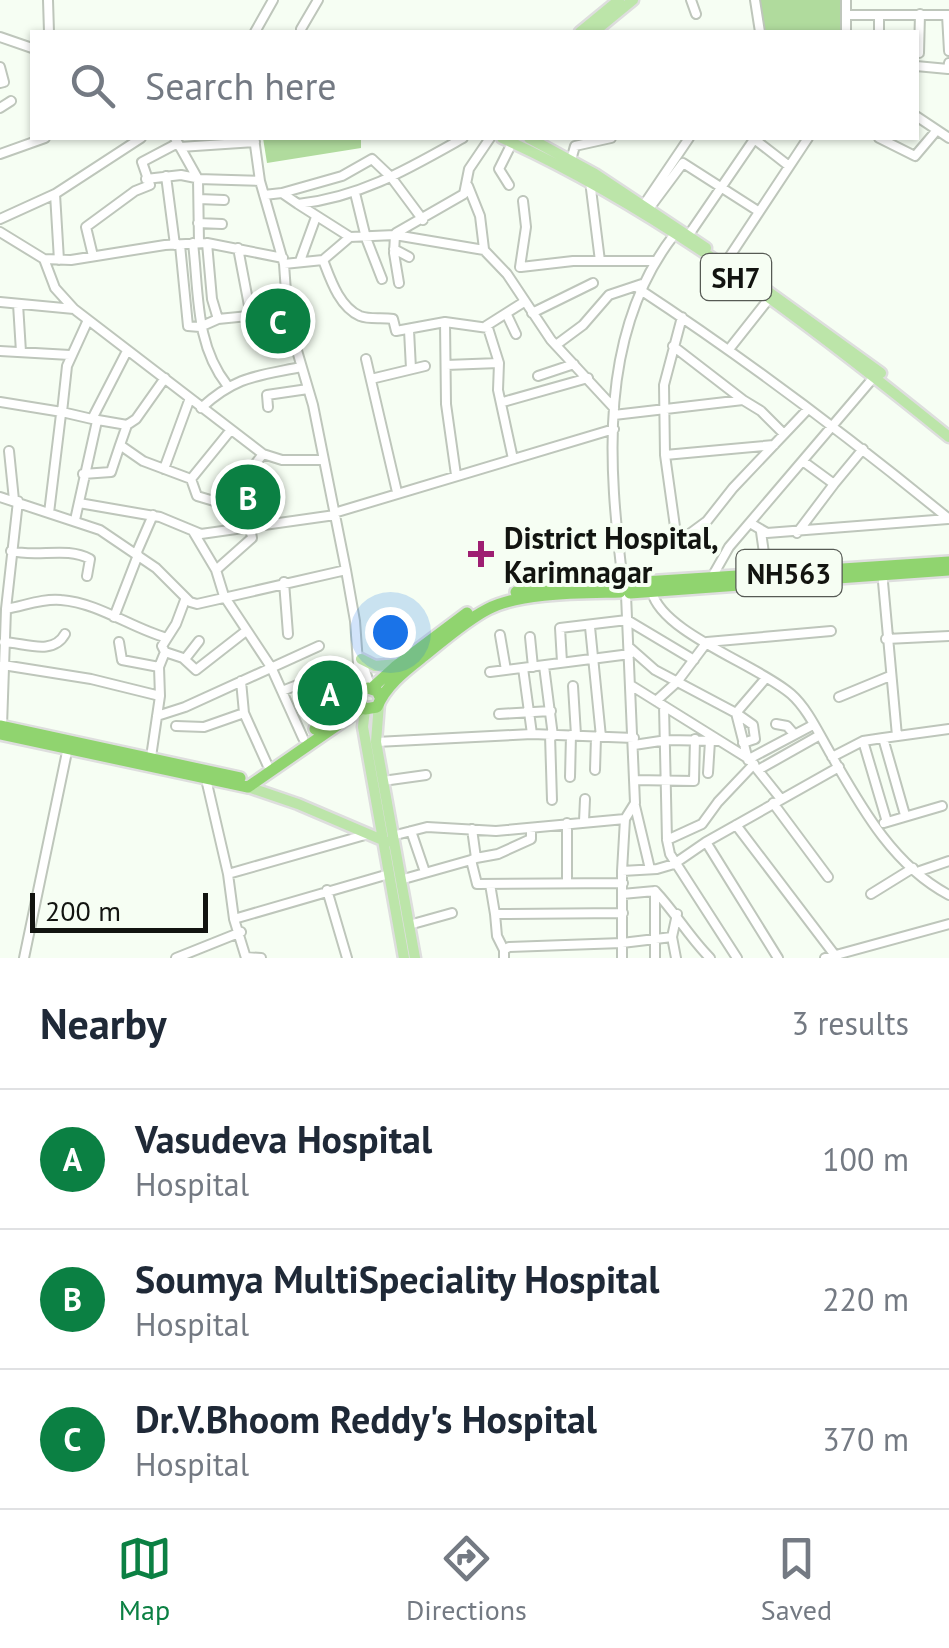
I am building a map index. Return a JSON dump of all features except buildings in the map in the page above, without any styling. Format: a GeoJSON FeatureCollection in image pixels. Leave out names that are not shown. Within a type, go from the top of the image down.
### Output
{"type":"FeatureCollection","features":[{"type":"Feature","properties":{"kind":"highway","name":"NH563"},"geometry":{"type":"LineString","coordinates":[[246,783],[302,738],[368,698],[399,664],[462,616],[492,600],[531,590],[625,588],[652,592],[949,566]]}},
{"type":"Feature","properties":{"kind":"highway","name":"NH563"},"geometry":{"type":"LineString","coordinates":[[246,783],[476,616],[497,605],[712,577],[882,571]]}},
{"type":"Feature","properties":{"kind":"highway"},"geometry":{"type":"LineString","coordinates":[[1,729],[206,779],[246,783]]}},
{"type":"Feature","properties":{"kind":"highway"},"geometry":{"type":"LineString","coordinates":[[69,745],[151,756],[246,783]]}},
{"type":"Feature","properties":{"kind":"main road"},"geometry":{"type":"LineString","coordinates":[[582,30],[619,0]]}},
{"type":"Feature","properties":{"kind":"main road"},"geometry":{"type":"LineString","coordinates":[[596,30],[634,0]]}},
{"type":"Feature","properties":{"kind":"main road","name":"SH7"},"geometry":{"type":"LineString","coordinates":[[510,140],[590,180],[826,336],[949,437]]}},
{"type":"Feature","properties":{"kind":"main road","name":"SH7"},"geometry":{"type":"LineString","coordinates":[[533,140],[571,160],[726,262],[949,428]]}},
{"type":"Feature","properties":{"kind":"main road"},"geometry":{"type":"LineString","coordinates":[[359,655],[375,666],[399,664]]}},
{"type":"Feature","properties":{"kind":"main road"},"geometry":{"type":"LineString","coordinates":[[368,698],[383,781],[388,838]]}},
{"type":"Feature","properties":{"kind":"main road"},"geometry":{"type":"LineString","coordinates":[[368,698],[364,727],[388,838],[404,958]]}},
{"type":"Feature","properties":{"kind":"main road"},"geometry":{"type":"LineString","coordinates":[[246,783],[388,838]]}},
{"type":"Feature","properties":{"kind":"main road"},"geometry":{"type":"LineString","coordinates":[[246,783],[365,835],[388,838]]}},
{"type":"Feature","properties":{"kind":"main road"},"geometry":{"type":"LineString","coordinates":[[394,877],[416,958]]}},
{"type":"Feature","properties":{"kind":"street"},"geometry":{"type":"LineString","coordinates":[[48,0],[50,30]]}},
{"type":"Feature","properties":{"kind":"street"},"geometry":{"type":"LineString","coordinates":[[256,30],[273,0]]}},
{"type":"Feature","properties":{"kind":"street"},"geometry":{"type":"LineString","coordinates":[[301,29],[318,0]]}},
{"type":"Feature","properties":{"kind":"street"},"geometry":{"type":"LineString","coordinates":[[692,0],[696,14]]}},
{"type":"Feature","properties":{"kind":"street"},"geometry":{"type":"LineString","coordinates":[[755,0],[760,30]]}},
{"type":"Feature","properties":{"kind":"street"},"geometry":{"type":"LineString","coordinates":[[846,0],[846,30]]}},
{"type":"Feature","properties":{"kind":"street"},"geometry":{"type":"LineString","coordinates":[[919,53],[920,14]]}},
{"type":"Feature","properties":{"kind":"street"},"geometry":{"type":"LineString","coordinates":[[846,15],[948,15],[949,50]]}},
{"type":"Feature","properties":{"kind":"street"},"geometry":{"type":"LineString","coordinates":[[879,30],[880,15]]}},
{"type":"Feature","properties":{"kind":"street"},"geometry":{"type":"LineString","coordinates":[[0,37],[30,47]]}},
{"type":"Feature","properties":{"kind":"street"},"geometry":{"type":"LineString","coordinates":[[919,66],[948,69],[949,63]]}},
{"type":"Feature","properties":{"kind":"street"},"geometry":{"type":"LineString","coordinates":[[0,66],[4,82],[0,83]]}},
{"type":"Feature","properties":{"kind":"street"},"geometry":{"type":"LineString","coordinates":[[0,108],[11,101]]}},
{"type":"Feature","properties":{"kind":"street"},"geometry":{"type":"LineString","coordinates":[[919,118],[949,138]]}},
{"type":"Feature","properties":{"kind":"street"},"geometry":{"type":"LineString","coordinates":[[883,140],[915,156],[937,130]]}},
{"type":"Feature","properties":{"kind":"street"},"geometry":{"type":"LineString","coordinates":[[0,154],[40,140]]}},
{"type":"Feature","properties":{"kind":"street"},"geometry":{"type":"LineString","coordinates":[[0,219],[55,194],[138,140]]}},
{"type":"Feature","properties":{"kind":"street"},"geometry":{"type":"LineString","coordinates":[[93,256],[86,227],[150,185],[142,162],[178,142],[255,140],[260,181],[283,261],[289,312],[324,460],[368,698]]}},
{"type":"Feature","properties":{"kind":"street"},"geometry":{"type":"LineString","coordinates":[[298,204],[356,194],[459,140]]}},
{"type":"Feature","properties":{"kind":"street"},"geometry":{"type":"LineString","coordinates":[[394,235],[464,194],[469,169],[489,140]]}},
{"type":"Feature","properties":{"kind":"street"},"geometry":{"type":"LineString","coordinates":[[510,140],[499,169],[510,184]]}},
{"type":"Feature","properties":{"kind":"street"},"geometry":{"type":"LineString","coordinates":[[646,208],[687,140]]}},
{"type":"Feature","properties":{"kind":"street"},"geometry":{"type":"LineString","coordinates":[[688,236],[753,140]]}},
{"type":"Feature","properties":{"kind":"street"},"geometry":{"type":"LineString","coordinates":[[756,140],[789,166]]}},
{"type":"Feature","properties":{"kind":"street"},"geometry":{"type":"LineString","coordinates":[[726,262],[807,140]]}},
{"type":"Feature","properties":{"kind":"street"},"geometry":{"type":"LineString","coordinates":[[178,142],[197,179],[200,328],[210,361],[227,385]]}},
{"type":"Feature","properties":{"kind":"street"},"geometry":{"type":"LineString","coordinates":[[571,160],[577,142]]}},
{"type":"Feature","properties":{"kind":"street"},"geometry":{"type":"LineString","coordinates":[[264,195],[282,194],[342,176],[372,159],[392,177],[423,220]]}},
{"type":"Feature","properties":{"kind":"street"},"geometry":{"type":"LineString","coordinates":[[646,208],[683,163],[758,211]]}},
{"type":"Feature","properties":{"kind":"street"},"geometry":{"type":"LineString","coordinates":[[146,179],[166,176],[260,181]]}},
{"type":"Feature","properties":{"kind":"street"},"geometry":{"type":"LineString","coordinates":[[166,176],[188,326],[200,328],[218,320],[289,312]]}},
{"type":"Feature","properties":{"kind":"street"},"geometry":{"type":"LineString","coordinates":[[590,180],[600,260]]}},
{"type":"Feature","properties":{"kind":"street"},"geometry":{"type":"LineString","coordinates":[[467,182],[480,216],[484,250]]}},
{"type":"Feature","properties":{"kind":"street"},"geometry":{"type":"LineString","coordinates":[[55,194],[59,260]]}},
{"type":"Feature","properties":{"kind":"street"},"geometry":{"type":"LineString","coordinates":[[282,194],[350,237],[394,235],[484,250],[508,274],[532,314],[614,412]]}},
{"type":"Feature","properties":{"kind":"street"},"geometry":{"type":"LineString","coordinates":[[356,194],[366,238],[382,279]]}},
{"type":"Feature","properties":{"kind":"street"},"geometry":{"type":"LineString","coordinates":[[199,199],[224,200]]}},
{"type":"Feature","properties":{"kind":"street"},"geometry":{"type":"LineString","coordinates":[[520,267],[526,226],[523,202]]}},
{"type":"Feature","properties":{"kind":"street"},"geometry":{"type":"LineString","coordinates":[[300,261],[316,217]]}},
{"type":"Feature","properties":{"kind":"street"},"geometry":{"type":"LineString","coordinates":[[198,223],[222,224]]}},
{"type":"Feature","properties":{"kind":"street"},"geometry":{"type":"LineString","coordinates":[[0,232],[44,258],[59,260],[200,243],[238,248],[283,261],[323,260],[350,237]]}},
{"type":"Feature","properties":{"kind":"street"},"geometry":{"type":"LineString","coordinates":[[394,235],[399,282]]}},
{"type":"Feature","properties":{"kind":"street"},"geometry":{"type":"LineString","coordinates":[[650,870],[635,802],[628,620],[616,528],[614,412],[620,354],[640,286],[674,235]]}},
{"type":"Feature","properties":{"kind":"street"},"geometry":{"type":"LineString","coordinates":[[200,243],[218,320]]}},
{"type":"Feature","properties":{"kind":"street"},"geometry":{"type":"LineString","coordinates":[[238,248],[251,316]]}},
{"type":"Feature","properties":{"kind":"street"},"geometry":{"type":"LineString","coordinates":[[394,249],[409,257]]}},
{"type":"Feature","properties":{"kind":"street"},"geometry":{"type":"LineString","coordinates":[[44,258],[55,288],[74,309],[230,431],[263,454],[282,460],[324,460]]}},
{"type":"Feature","properties":{"kind":"street"},"geometry":{"type":"LineString","coordinates":[[323,260],[351,310],[362,317],[390,318],[396,331],[445,322],[486,327],[524,302]]}},
{"type":"Feature","properties":{"kind":"street"},"geometry":{"type":"LineString","coordinates":[[508,274],[520,267],[600,260],[654,261]]}},
{"type":"Feature","properties":{"kind":"street"},"geometry":{"type":"LineString","coordinates":[[532,314],[593,283]]}},
{"type":"Feature","properties":{"kind":"street"},"geometry":{"type":"LineString","coordinates":[[640,286],[831,424],[949,519]]}},
{"type":"Feature","properties":{"kind":"street"},"geometry":{"type":"LineString","coordinates":[[556,345],[584,325],[609,295],[640,286]]}},
{"type":"Feature","properties":{"kind":"street"},"geometry":{"type":"LineString","coordinates":[[730,348],[768,300]]}},
{"type":"Feature","properties":{"kind":"street"},"geometry":{"type":"LineString","coordinates":[[0,302],[74,309]]}},
{"type":"Feature","properties":{"kind":"street"},"geometry":{"type":"LineString","coordinates":[[18,304],[21,352]]}},
{"type":"Feature","properties":{"kind":"street"},"geometry":{"type":"LineString","coordinates":[[507,315],[516,334]]}},
{"type":"Feature","properties":{"kind":"street"},"geometry":{"type":"LineString","coordinates":[[682,317],[664,385],[663,411],[673,530],[679,536],[688,535],[707,522],[808,408]]}},
{"type":"Feature","properties":{"kind":"street"},"geometry":{"type":"LineString","coordinates":[[50,513],[70,355],[88,320]]}},
{"type":"Feature","properties":{"kind":"street"},"geometry":{"type":"LineString","coordinates":[[445,322],[446,404],[456,475]]}},
{"type":"Feature","properties":{"kind":"street"},"geometry":{"type":"LineString","coordinates":[[486,327],[499,363],[498,390],[513,459]]}},
{"type":"Feature","properties":{"kind":"street"},"geometry":{"type":"LineString","coordinates":[[409,330],[411,369]]}},
{"type":"Feature","properties":{"kind":"street"},"geometry":{"type":"LineString","coordinates":[[673,346],[761,411],[784,434]]}},
{"type":"Feature","properties":{"kind":"street"},"geometry":{"type":"LineString","coordinates":[[0,351],[70,355]]}},
{"type":"Feature","properties":{"kind":"street"},"geometry":{"type":"LineString","coordinates":[[74,520],[94,420],[128,351]]}},
{"type":"Feature","properties":{"kind":"street"},"geometry":{"type":"LineString","coordinates":[[366,359],[398,492]]}},
{"type":"Feature","properties":{"kind":"street"},"geometry":{"type":"LineString","coordinates":[[446,365],[499,363]]}},
{"type":"Feature","properties":{"kind":"street"},"geometry":{"type":"LineString","coordinates":[[538,376],[574,364]]}},
{"type":"Feature","properties":{"kind":"street"},"geometry":{"type":"LineString","coordinates":[[371,379],[425,366]]}},
{"type":"Feature","properties":{"kind":"street"},"geometry":{"type":"LineString","coordinates":[[201,408],[227,385],[301,367]]}},
{"type":"Feature","properties":{"kind":"street"},"geometry":{"type":"LineString","coordinates":[[712,577],[729,547],[874,377]]}},
{"type":"Feature","properties":{"kind":"street"},"geometry":{"type":"LineString","coordinates":[[84,474],[111,472],[127,425],[136,419],[165,378]]}},
{"type":"Feature","properties":{"kind":"street"},"geometry":{"type":"LineString","coordinates":[[503,402],[588,378]]}},
{"type":"Feature","properties":{"kind":"street"},"geometry":{"type":"LineString","coordinates":[[268,407],[267,395],[308,389]]}},
{"type":"Feature","properties":{"kind":"street"},"geometry":{"type":"LineString","coordinates":[[164,469],[190,398]]}},
{"type":"Feature","properties":{"kind":"street"},"geometry":{"type":"LineString","coordinates":[[614,412],[663,411],[743,400]]}},
{"type":"Feature","properties":{"kind":"street"},"geometry":{"type":"LineString","coordinates":[[0,402],[127,425]]}},
{"type":"Feature","properties":{"kind":"street"},"geometry":{"type":"LineString","coordinates":[[79,502],[153,515],[194,533],[250,527],[334,514],[614,429]]}},
{"type":"Feature","properties":{"kind":"street"},"geometry":{"type":"LineString","coordinates":[[191,479],[230,431]]}},
{"type":"Feature","properties":{"kind":"street"},"geometry":{"type":"LineString","coordinates":[[120,445],[143,461],[191,479],[198,496],[224,504],[263,454]]}},
{"type":"Feature","properties":{"kind":"street"},"geometry":{"type":"LineString","coordinates":[[665,456],[774,445]]}},
{"type":"Feature","properties":{"kind":"street"},"geometry":{"type":"LineString","coordinates":[[797,532],[863,449]]}},
{"type":"Feature","properties":{"kind":"street"},"geometry":{"type":"LineString","coordinates":[[1,729],[16,500],[9,451]]}},
{"type":"Feature","properties":{"kind":"street"},"geometry":{"type":"LineString","coordinates":[[804,462],[834,484]]}},
{"type":"Feature","properties":{"kind":"street"},"geometry":{"type":"LineString","coordinates":[[0,497],[100,530],[137,554],[173,584],[185,600],[197,604],[346,570]]}},
{"type":"Feature","properties":{"kind":"street"},"geometry":{"type":"LineString","coordinates":[[114,616],[153,515]]}},
{"type":"Feature","properties":{"kind":"street"},"geometry":{"type":"LineString","coordinates":[[750,523],[761,532],[797,532],[949,519]]}},
{"type":"Feature","properties":{"kind":"street"},"geometry":{"type":"LineString","coordinates":[[216,570],[252,538],[250,527]]}},
{"type":"Feature","properties":{"kind":"street"},"geometry":{"type":"LineString","coordinates":[[761,532],[767,574]]}},
{"type":"Feature","properties":{"kind":"street"},"geometry":{"type":"LineString","coordinates":[[194,533],[216,570],[224,596],[271,667],[302,738]]}},
{"type":"Feature","properties":{"kind":"street"},"geometry":{"type":"LineString","coordinates":[[11,551],[35,556],[58,552],[86,556],[90,560],[87,576]]}},
{"type":"Feature","properties":{"kind":"street"},"geometry":{"type":"LineString","coordinates":[[882,571],[896,736]]}},
{"type":"Feature","properties":{"kind":"street"},"geometry":{"type":"LineString","coordinates":[[284,582],[288,634]]}},
{"type":"Feature","properties":{"kind":"street"},"geometry":{"type":"LineString","coordinates":[[652,592],[656,603],[679,627],[792,694],[882,839],[949,896]]}},
{"type":"Feature","properties":{"kind":"street"},"geometry":{"type":"LineString","coordinates":[[6,609],[66,600],[166,638]]}},
{"type":"Feature","properties":{"kind":"street"},"geometry":{"type":"LineString","coordinates":[[185,600],[162,646],[165,652],[185,659],[192,670],[246,631]]}},
{"type":"Feature","properties":{"kind":"street"},"geometry":{"type":"LineString","coordinates":[[562,662],[560,628],[628,620],[694,660]]}},
{"type":"Feature","properties":{"kind":"street"},"geometry":{"type":"LineString","coordinates":[[590,627],[599,737],[596,770]]}},
{"type":"Feature","properties":{"kind":"street"},"geometry":{"type":"LineString","coordinates":[[669,646],[679,627]]}},
{"type":"Feature","properties":{"kind":"street"},"geometry":{"type":"LineString","coordinates":[[737,958],[674,864],[666,840],[667,740],[660,704],[707,642],[831,631]]}},
{"type":"Feature","properties":{"kind":"street"},"geometry":{"type":"LineString","coordinates":[[4,642],[43,648],[58,644],[65,634]]}},
{"type":"Feature","properties":{"kind":"street"},"geometry":{"type":"LineString","coordinates":[[500,636],[506,670]]}},
{"type":"Feature","properties":{"kind":"street"},"geometry":{"type":"LineString","coordinates":[[530,637],[532,734]]}},
{"type":"Feature","properties":{"kind":"street"},"geometry":{"type":"LineString","coordinates":[[886,639],[949,637]]}},
{"type":"Feature","properties":{"kind":"street"},"geometry":{"type":"LineString","coordinates":[[185,659],[199,641]]}},
{"type":"Feature","properties":{"kind":"street"},"geometry":{"type":"LineString","coordinates":[[119,642],[122,660],[160,666]]}},
{"type":"Feature","properties":{"kind":"street"},"geometry":{"type":"LineString","coordinates":[[157,716],[184,708],[319,646]]}},
{"type":"Feature","properties":{"kind":"street"},"geometry":{"type":"LineString","coordinates":[[490,672],[594,661],[630,651]]}},
{"type":"Feature","properties":{"kind":"street"},"geometry":{"type":"LineString","coordinates":[[630,651],[753,725],[756,739],[743,744]]}},
{"type":"Feature","properties":{"kind":"street"},"geometry":{"type":"LineString","coordinates":[[151,756],[160,666],[165,652]]}},
{"type":"Feature","properties":{"kind":"street"},"geometry":{"type":"LineString","coordinates":[[3,666],[91,679],[160,696]]}},
{"type":"Feature","properties":{"kind":"street"},"geometry":{"type":"LineString","coordinates":[[544,666],[552,710],[552,800]]}},
{"type":"Feature","properties":{"kind":"street"},"geometry":{"type":"LineString","coordinates":[[840,697],[890,676]]}},
{"type":"Feature","properties":{"kind":"street"},"geometry":{"type":"LineString","coordinates":[[282,691],[314,678]]}},
{"type":"Feature","properties":{"kind":"street"},"geometry":{"type":"LineString","coordinates":[[736,713],[766,678]]}},
{"type":"Feature","properties":{"kind":"street"},"geometry":{"type":"LineString","coordinates":[[241,681],[244,714],[267,764]]}},
{"type":"Feature","properties":{"kind":"street"},"geometry":{"type":"LineString","coordinates":[[570,777],[573,686]]}},
{"type":"Feature","properties":{"kind":"street"},"geometry":{"type":"LineString","coordinates":[[632,686],[752,763]]}},
{"type":"Feature","properties":{"kind":"street"},"geometry":{"type":"LineString","coordinates":[[499,714],[552,710]]}},
{"type":"Feature","properties":{"kind":"street"},"geometry":{"type":"LineString","coordinates":[[736,713],[752,763],[828,876]]}},
{"type":"Feature","properties":{"kind":"street"},"geometry":{"type":"LineString","coordinates":[[176,726],[204,727],[244,714]]}},
{"type":"Feature","properties":{"kind":"street"},"geometry":{"type":"LineString","coordinates":[[776,724],[787,726],[794,734]]}},
{"type":"Feature","properties":{"kind":"street"},"geometry":{"type":"LineString","coordinates":[[666,840],[706,820],[752,763],[813,725]]}},
{"type":"Feature","properties":{"kind":"street"},"geometry":{"type":"LineString","coordinates":[[832,757],[863,741],[949,729]]}},
{"type":"Feature","properties":{"kind":"street"},"geometry":{"type":"LineString","coordinates":[[376,742],[532,734],[634,741],[714,741]]}},
{"type":"Feature","properties":{"kind":"street"},"geometry":{"type":"LineString","coordinates":[[752,763],[820,735]]}},
{"type":"Feature","properties":{"kind":"street"},"geometry":{"type":"LineString","coordinates":[[882,738],[905,815]]}},
{"type":"Feature","properties":{"kind":"street"},"geometry":{"type":"LineString","coordinates":[[634,780],[694,781],[694,739]]}},
{"type":"Feature","properties":{"kind":"street"},"geometry":{"type":"LineString","coordinates":[[708,773],[714,741]]}},
{"type":"Feature","properties":{"kind":"street"},"geometry":{"type":"LineString","coordinates":[[863,741],[887,822]]}},
{"type":"Feature","properties":{"kind":"street"},"geometry":{"type":"LineString","coordinates":[[24,958],[69,745]]}},
{"type":"Feature","properties":{"kind":"street"},"geometry":{"type":"LineString","coordinates":[[622,871],[674,864],[839,767]]}},
{"type":"Feature","properties":{"kind":"street"},"geometry":{"type":"LineString","coordinates":[[383,781],[426,775]]}},
{"type":"Feature","properties":{"kind":"street"},"geometry":{"type":"LineString","coordinates":[[206,779],[234,918],[246,957],[262,958]]}},
{"type":"Feature","properties":{"kind":"street"},"geometry":{"type":"LineString","coordinates":[[584,821],[585,799]]}},
{"type":"Feature","properties":{"kind":"street"},"geometry":{"type":"LineString","coordinates":[[622,958],[626,819],[635,802]]}},
{"type":"Feature","properties":{"kind":"street"},"geometry":{"type":"LineString","coordinates":[[875,826],[942,806]]}},
{"type":"Feature","properties":{"kind":"street"},"geometry":{"type":"LineString","coordinates":[[388,838],[427,827],[531,828],[626,819]]}},
{"type":"Feature","properties":{"kind":"street"},"geometry":{"type":"LineString","coordinates":[[706,820],[717,836]]}},
{"type":"Feature","properties":{"kind":"street"},"geometry":{"type":"LineString","coordinates":[[566,883],[567,823]]}},
{"type":"Feature","properties":{"kind":"street"},"geometry":{"type":"LineString","coordinates":[[736,825],[836,957]]}},
{"type":"Feature","properties":{"kind":"street"},"geometry":{"type":"LineString","coordinates":[[234,918],[327,890],[498,854],[530,839],[531,828]]}},
{"type":"Feature","properties":{"kind":"street"},"geometry":{"type":"LineString","coordinates":[[472,829],[477,884],[623,883]]}},
{"type":"Feature","properties":{"kind":"street"},"geometry":{"type":"LineString","coordinates":[[411,831],[425,872]]}},
{"type":"Feature","properties":{"kind":"street"},"geometry":{"type":"LineString","coordinates":[[228,874],[365,835]]}},
{"type":"Feature","properties":{"kind":"street"},"geometry":{"type":"LineString","coordinates":[[706,842],[778,958]]}},
{"type":"Feature","properties":{"kind":"street"},"geometry":{"type":"LineString","coordinates":[[872,894],[915,870],[949,861]]}},
{"type":"Feature","properties":{"kind":"street"},"geometry":{"type":"LineString","coordinates":[[490,884],[504,954],[521,946],[622,943],[672,937]]}},
{"type":"Feature","properties":{"kind":"street"},"geometry":{"type":"LineString","coordinates":[[327,890],[346,958]]}},
{"type":"Feature","properties":{"kind":"street"},"geometry":{"type":"LineString","coordinates":[[622,894],[655,890]]}},
{"type":"Feature","properties":{"kind":"street"},"geometry":{"type":"LineString","coordinates":[[655,890],[710,958]]}},
{"type":"Feature","properties":{"kind":"street"},"geometry":{"type":"LineString","coordinates":[[655,890],[655,958]]}},
{"type":"Feature","properties":{"kind":"street"},"geometry":{"type":"LineString","coordinates":[[409,925],[452,914]]}},
{"type":"Feature","properties":{"kind":"street"},"geometry":{"type":"LineString","coordinates":[[494,914],[624,914]]}},
{"type":"Feature","properties":{"kind":"street"},"geometry":{"type":"LineString","coordinates":[[677,914],[672,937],[676,955],[694,941]]}},
{"type":"Feature","properties":{"kind":"street"},"geometry":{"type":"LineString","coordinates":[[824,958],[949,924]]}},
{"type":"Feature","properties":{"kind":"street"},"geometry":{"type":"LineString","coordinates":[[176,958],[240,932]]}},
{"type":"Feature","properties":{"kind":"green space"},"geometry":{"type":"Polygon","coordinates":[[[759,0],[846,0],[846,30],[763,30],[759,0]]]}},
{"type":"Feature","properties":{"kind":"green space"},"geometry":{"type":"Polygon","coordinates":[[[263,140],[361,140],[361,148],[267,163],[263,140]]]}},
{"type":"Feature","properties":{"kind":"place","name":"Dr.V.Bhoom Reddy's Hospital"},"geometry":{"type":"Point","coordinates":[278,321]}},
{"type":"Feature","properties":{"kind":"place","name":"Soumya MultiSpeciality Hospital"},"geometry":{"type":"Point","coordinates":[248,497]}},
{"type":"Feature","properties":{"kind":"place","name":"District Hospital, Karimnagar"},"geometry":{"type":"Point","coordinates":[481,554]}},
{"type":"Feature","properties":{"kind":"place","name":"Vasudeva Hospital"},"geometry":{"type":"Point","coordinates":[330,693]}}]}
